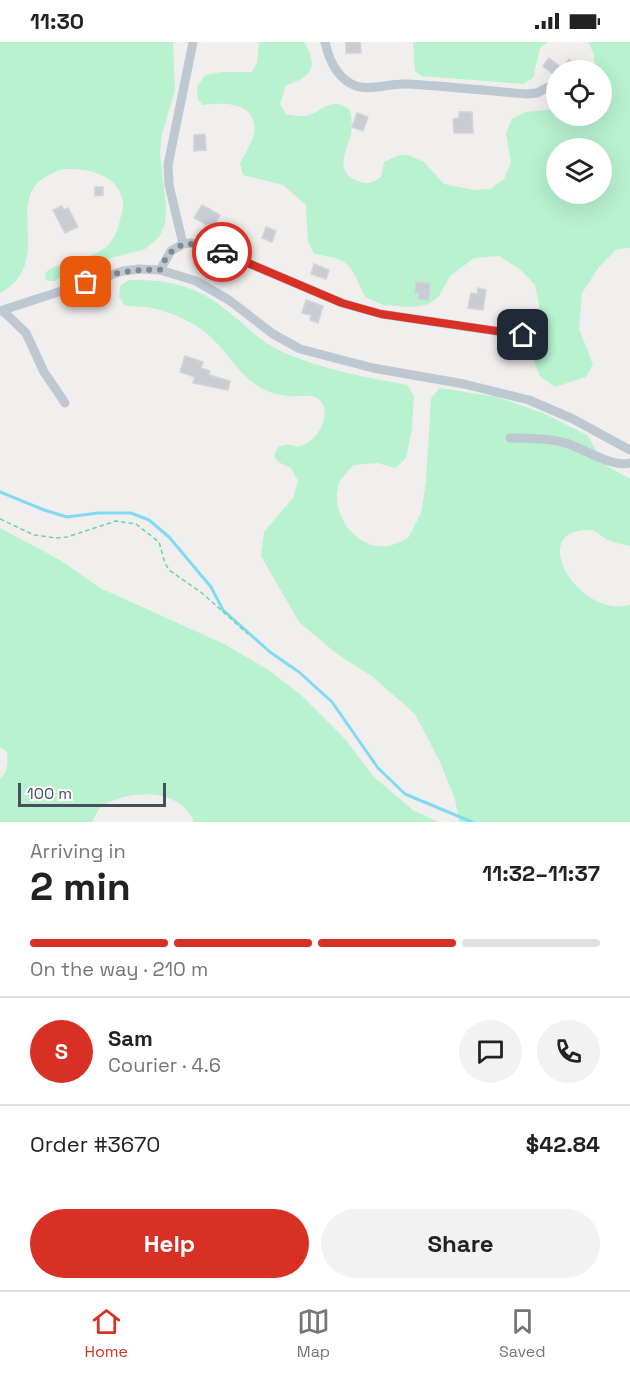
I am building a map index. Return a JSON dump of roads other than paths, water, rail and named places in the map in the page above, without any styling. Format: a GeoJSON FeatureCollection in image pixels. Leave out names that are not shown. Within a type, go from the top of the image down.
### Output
{"type":"FeatureCollection","features":[{"type":"Feature","properties":{"kind":"street"},"geometry":{"type":"LineString","coordinates":[[183,244],[168,165],[193,42]]}},
{"type":"Feature","properties":{"kind":"street"},"geometry":{"type":"LineString","coordinates":[[324,42],[328,55],[338,72],[346,81],[363,88],[404,84],[527,94],[537,93],[546,88]]}},
{"type":"Feature","properties":{"kind":"street"},"geometry":{"type":"LineString","coordinates":[[160,270],[171,251],[190,243],[210,247],[342,303],[381,314],[523,335]]}},
{"type":"Feature","properties":{"kind":"street"},"geometry":{"type":"LineString","coordinates":[[1,311],[108,275],[139,269],[160,270],[209,287],[273,334],[300,349],[374,368],[464,384],[529,400],[573,419],[630,450]]}},
{"type":"Feature","properties":{"kind":"street"},"geometry":{"type":"LineString","coordinates":[[1,311],[26,333],[44,372],[65,403]]}},
{"type":"Feature","properties":{"kind":"street"},"geometry":{"type":"LineString","coordinates":[[510,438],[564,442],[617,465],[630,463]]}},
{"type":"Feature","properties":{"kind":"waterway"},"geometry":{"type":"LineString","coordinates":[[0,492],[67,517],[98,513],[131,513],[149,520],[169,537],[211,587],[223,610],[332,702],[378,768],[405,794],[472,822]]}}]}
